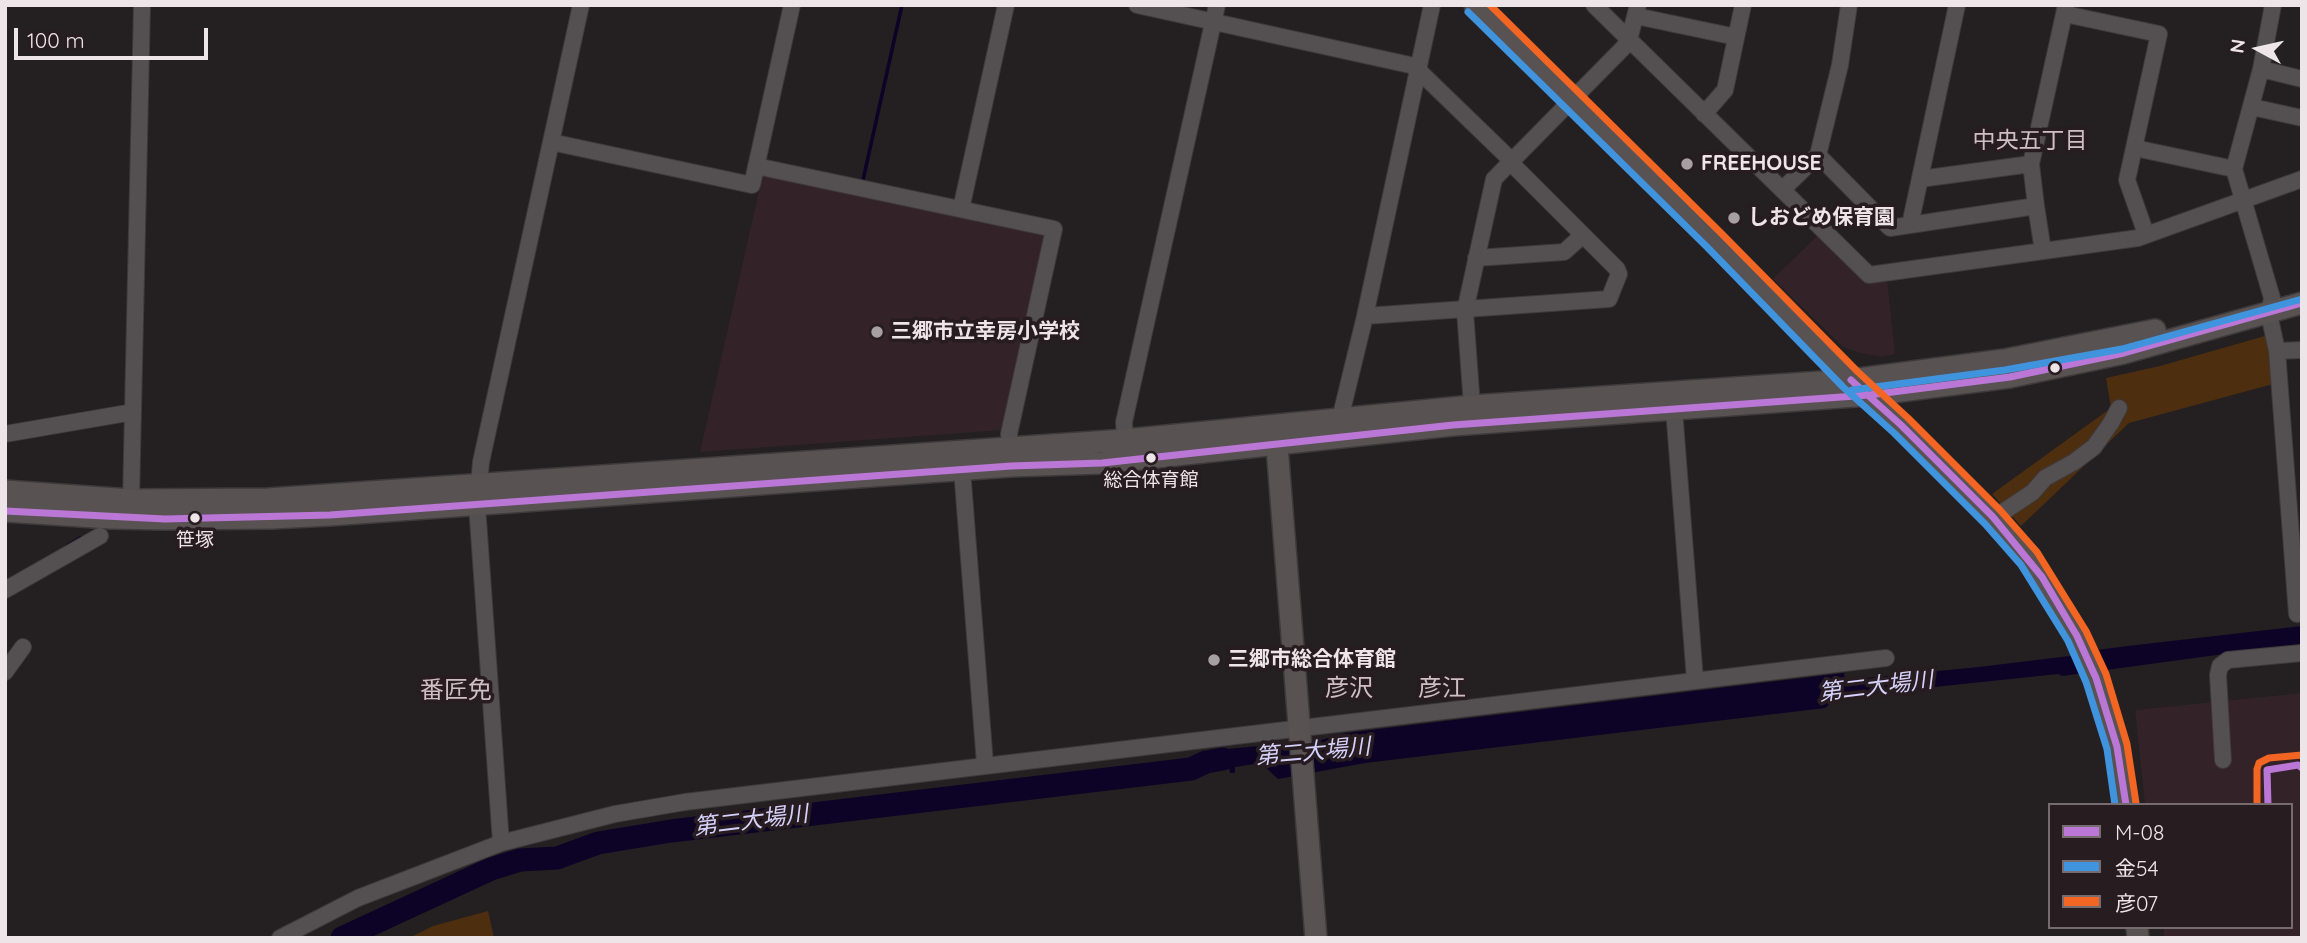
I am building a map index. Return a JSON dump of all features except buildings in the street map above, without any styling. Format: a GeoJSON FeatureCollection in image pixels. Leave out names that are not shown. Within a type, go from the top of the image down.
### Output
{"type":"FeatureCollection","features":[{"type":"Feature","properties":{"kind":"street"},"geometry":{"type":"LineString","coordinates":[[131,500],[142,5]]}},
{"type":"Feature","properties":{"kind":"street"},"geometry":{"type":"LineString","coordinates":[[501,843],[477,505],[479,484],[484,449],[581,5]]}},
{"type":"Feature","properties":{"kind":"street"},"geometry":{"type":"LineString","coordinates":[[551,142],[752,185],[792,5]]}},
{"type":"Feature","properties":{"kind":"street"},"geometry":{"type":"LineString","coordinates":[[961,209],[1006,5]]}},
{"type":"Feature","properties":{"kind":"street"},"geometry":{"type":"LineString","coordinates":[[1137,5],[1418,68],[1619,274],[1609,299],[1365,316]]}},
{"type":"Feature","properties":{"kind":"street"},"geometry":{"type":"LineString","coordinates":[[1125,440],[1124,422],[1217,5]]}},
{"type":"Feature","properties":{"kind":"street"},"geometry":{"type":"LineString","coordinates":[[1340,419],[1432,5]]}},
{"type":"Feature","properties":{"kind":"street"},"geometry":{"type":"LineString","coordinates":[[1475,5],[1999,524],[2042,577],[2077,636],[2103,697],[2117,747],[2126,803]]}},
{"type":"Feature","properties":{"kind":"street"},"geometry":{"type":"LineString","coordinates":[[1594,5],[1869,275],[2138,237],[2302,179]]}},
{"type":"Feature","properties":{"kind":"street"},"geometry":{"type":"LineString","coordinates":[[1704,114],[1725,90],[1743,5]]}},
{"type":"Feature","properties":{"kind":"street"},"geometry":{"type":"LineString","coordinates":[[1782,190],[1818,155],[1840,65],[1849,5]]}},
{"type":"Feature","properties":{"kind":"street"},"geometry":{"type":"LineString","coordinates":[[1910,225],[1957,5]]}},
{"type":"Feature","properties":{"kind":"street"},"geometry":{"type":"LineString","coordinates":[[2273,5],[2252,107],[2234,169],[2270,306],[2277,351],[2297,555],[2297,614],[2302,613]]}},
{"type":"Feature","properties":{"kind":"street"},"geometry":{"type":"LineString","coordinates":[[2043,251],[2031,164],[2066,9],[2159,34],[2127,180],[2146,234]]}},
{"type":"Feature","properties":{"kind":"street"},"geometry":{"type":"LineString","coordinates":[[1472,406],[1465,311],[1494,179],[1629,40],[1637,10],[1736,37]]}},
{"type":"Feature","properties":{"kind":"street"},"geometry":{"type":"LineString","coordinates":[[2261,69],[2302,79]]}},
{"type":"Feature","properties":{"kind":"street"},"geometry":{"type":"LineString","coordinates":[[2252,107],[2302,118]]}},
{"type":"Feature","properties":{"kind":"street"},"geometry":{"type":"LineString","coordinates":[[2134,148],[2234,169]]}},
{"type":"Feature","properties":{"kind":"street"},"geometry":{"type":"LineString","coordinates":[[1818,155],[1890,228],[2036,206]]}},
{"type":"Feature","properties":{"kind":"street"},"geometry":{"type":"LineString","coordinates":[[1920,179],[2031,164]]}},
{"type":"Feature","properties":{"kind":"street"},"geometry":{"type":"LineString","coordinates":[[756,166],[1055,229],[1009,434],[1010,448]]}},
{"type":"Feature","properties":{"kind":"street"},"geometry":{"type":"LineString","coordinates":[[1476,258],[1564,252],[1583,235]]}},
{"type":"Feature","properties":{"kind":"street"},"geometry":{"type":"LineString","coordinates":[[5,491],[131,500],[268,499],[1125,440],[1453,425],[1869,394],[1948,386],[2045,370],[2147,347],[2270,306],[2302,288]]}},
{"type":"Feature","properties":{"kind":"street"},"geometry":{"type":"LineString","coordinates":[[5,511],[110,518],[258,518],[477,505],[961,469],[1102,463],[1277,435],[1340,419],[1472,406],[1851,380],[2004,360],[2120,339],[2270,306],[2302,303]]}},
{"type":"Feature","properties":{"kind":"street"},"geometry":{"type":"LineString","coordinates":[[2277,351],[2302,350]]}},
{"type":"Feature","properties":{"kind":"street"},"geometry":{"type":"LineString","coordinates":[[2003,512],[2033,492],[2045,478],[2094,447],[2119,408]]}},
{"type":"Feature","properties":{"kind":"street"},"geometry":{"type":"LineString","coordinates":[[1674,409],[1695,680]]}},
{"type":"Feature","properties":{"kind":"street"},"geometry":{"type":"LineString","coordinates":[[5,434],[133,412]]}},
{"type":"Feature","properties":{"kind":"street"},"geometry":{"type":"LineString","coordinates":[[1277,435],[1316,938]]}},
{"type":"Feature","properties":{"kind":"street"},"geometry":{"type":"LineString","coordinates":[[961,469],[985,764]]}},
{"type":"Feature","properties":{"kind":"street"},"geometry":{"type":"LineString","coordinates":[[5,590],[100,537]]}},
{"type":"Feature","properties":{"kind":"street"},"geometry":{"type":"LineString","coordinates":[[5,672],[23,647]]}},
{"type":"Feature","properties":{"kind":"street"},"geometry":{"type":"LineString","coordinates":[[2223,760],[2218,675],[2220,666],[2228,660],[2302,653]]}},
{"type":"Feature","properties":{"kind":"street"},"geometry":{"type":"LineString","coordinates":[[280,938],[358,898],[501,843],[615,814],[685,802],[985,764],[1300,734],[1695,680],[1886,658]]}},
{"type":"Feature","properties":{"kind":"shaded area","name":"三郷市立幸房小学校"},"geometry":{"type":"Polygon","coordinates":[[[763,173],[1048,234],[1004,430],[700,452],[763,173]]]}},
{"type":"Feature","properties":{"kind":"shaded area"},"geometry":{"type":"Polygon","coordinates":[[[1819,234],[1887,279],[1895,354],[1882,357],[1843,347],[1773,279],[1819,234]]]}},
{"type":"Feature","properties":{"kind":"shaded area"},"geometry":{"type":"Polygon","coordinates":[[[2265,336],[2270,352],[2273,384],[2129,423],[2021,526],[1992,494],[2111,408],[2106,378],[2160,366],[2265,336]]]}},
{"type":"Feature","properties":{"kind":"shaded area"},"geometry":{"type":"Polygon","coordinates":[[[2302,693],[2302,938],[2164,938],[2164,929],[2293,929],[2293,803],[2145,803],[2135,710],[2302,693]]]}},
{"type":"Feature","properties":{"kind":"shaded area"},"geometry":{"type":"Polygon","coordinates":[[[488,911],[494,938],[409,938],[433,926],[488,911]]]}},
{"type":"Feature","properties":{"kind":"water"},"geometry":{"type":"Polygon","coordinates":[[[2302,626],[2302,646],[2062,676],[2058,674],[1839,697],[1825,708],[1365,763],[1278,779],[1261,763],[1235,767],[1235,773],[1230,773],[1229,767],[1197,771],[1193,762],[1207,751],[1321,740],[1346,733],[1844,673],[1845,680],[1979,667],[2302,626]]]}},
{"type":"Feature","properties":{"kind":"waterway"},"geometry":{"type":"LineString","coordinates":[[863,180],[902,5]]}},
{"type":"Feature","properties":{"kind":"waterway"},"geometry":{"type":"LineString","coordinates":[[67,546],[80,538]]}},
{"type":"Feature","properties":{"kind":"waterway","name":"第二大場川"},"geometry":{"type":"LineString","coordinates":[[342,938],[491,869],[520,860],[557,858],[598,843],[671,831],[1191,769],[1206,762],[1223,759]]}},
{"type":"Feature","properties":{"kind":"transit line","name":"彦07"},"geometry":{"type":"LineString","coordinates":[[1490,5],[1858,372],[1908,418],[2000,510],[2037,552],[2086,631],[2106,674],[2127,744],[2136,803]]}},
{"type":"Feature","properties":{"kind":"transit line","name":"金54"},"geometry":{"type":"LineString","coordinates":[[1468,12],[1707,247],[1843,387],[1894,433],[1985,524],[2021,565],[2068,641],[2086,682],[2107,749],[2115,803]]}},
{"type":"Feature","properties":{"kind":"transit line","name":"金54"},"geometry":{"type":"LineString","coordinates":[[1852,390],[2005,370],[2122,349],[2302,299]]}},
{"type":"Feature","properties":{"kind":"transit line","name":"M-08"},"geometry":{"type":"LineString","coordinates":[[5,511],[165,519],[330,515],[1011,466],[1102,463],[1453,425],[1869,395],[2010,377],[2124,353],[2302,303]]}},
{"type":"Feature","properties":{"kind":"transit line","name":"M-08"},"geometry":{"type":"LineString","coordinates":[[1851,380],[1901,425],[1993,517],[2042,577],[2077,636],[2096,678],[2117,747],[2126,803]]}},
{"type":"Feature","properties":{"kind":"transit line","name":"彦07"},"geometry":{"type":"LineString","coordinates":[[2257,803],[2259,763],[2269,758],[2302,755]]}},
{"type":"Feature","properties":{"kind":"transit line","name":"M-08"},"geometry":{"type":"LineString","coordinates":[[2268,803],[2267,770],[2298,765],[2302,768]]}},
{"type":"Feature","properties":{"kind":"place","name":"FREEHOUSE"},"geometry":{"type":"Point","coordinates":[1687,164]}},
{"type":"Feature","properties":{"kind":"place","name":"しおどめ保育園"},"geometry":{"type":"Point","coordinates":[1734,218]}},
{"type":"Feature","properties":{"kind":"place","name":"三郷市立幸房小学校"},"geometry":{"type":"Point","coordinates":[877,332]}},
{"type":"Feature","properties":{"kind":"place","name":"総合体育館"},"geometry":{"type":"Point","coordinates":[1151,458]}},
{"type":"Feature","properties":{"kind":"place","name":"笹塚"},"geometry":{"type":"Point","coordinates":[195,518]}},
{"type":"Feature","properties":{"kind":"place","name":"三郷市総合体育館"},"geometry":{"type":"Point","coordinates":[1214,660]}},
{"type":"Feature","properties":{"kind":"district","name":"中央五丁目"},"geometry":{"type":"Point","coordinates":[2030,141]}},
{"type":"Feature","properties":{"kind":"district","name":"彦沢"},"geometry":{"type":"Point","coordinates":[1349,689]}},
{"type":"Feature","properties":{"kind":"district","name":"彦江"},"geometry":{"type":"Point","coordinates":[1442,689]}},
{"type":"Feature","properties":{"kind":"district","name":"番匠免"},"geometry":{"type":"Point","coordinates":[456,691]}}]}
